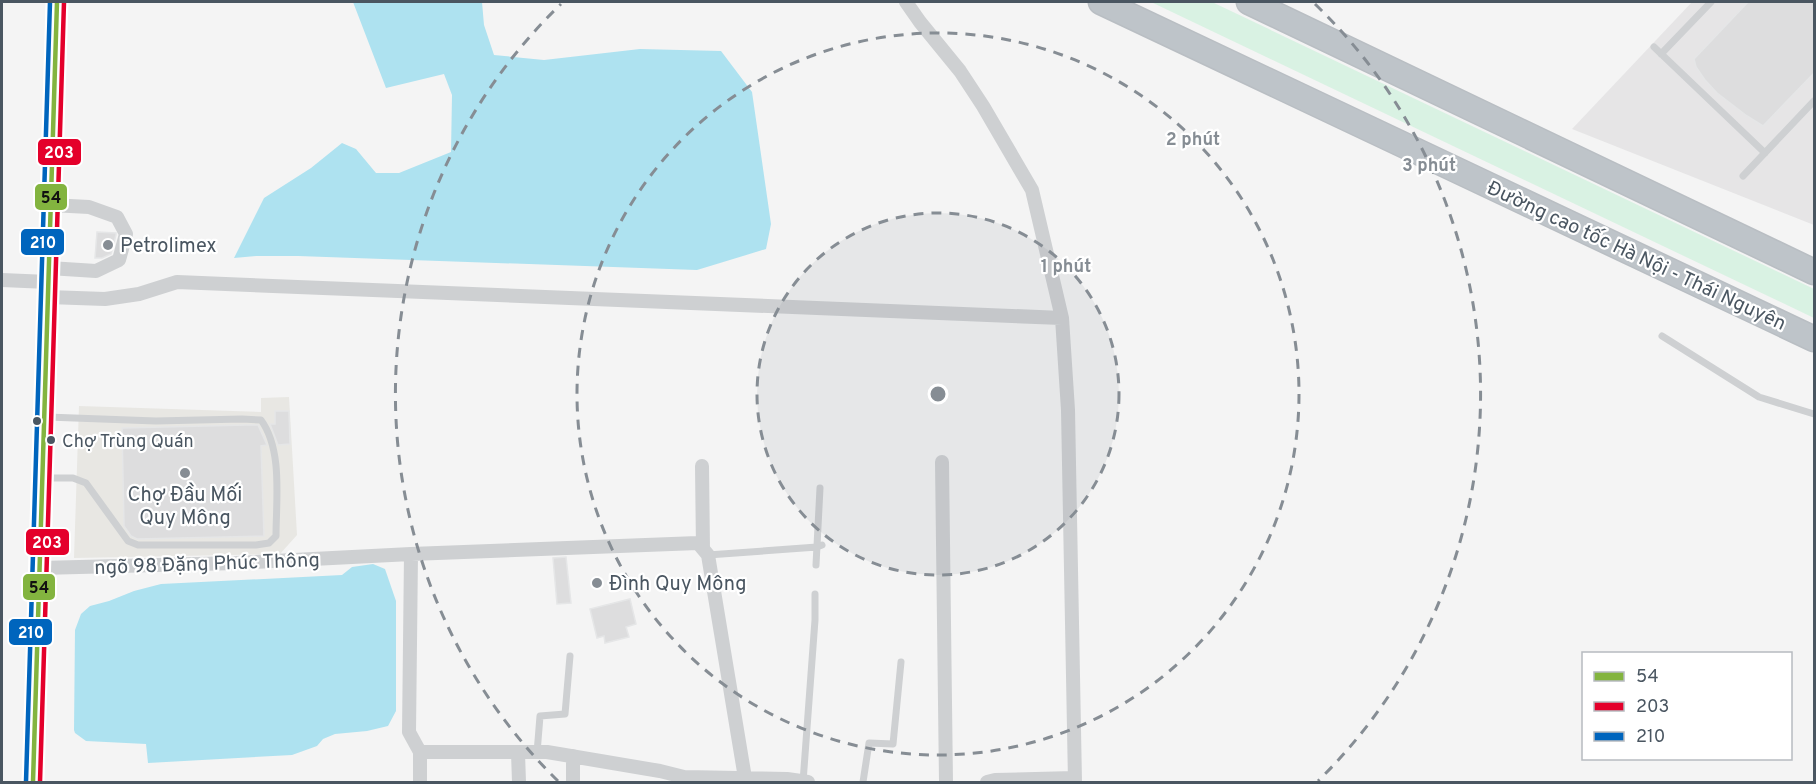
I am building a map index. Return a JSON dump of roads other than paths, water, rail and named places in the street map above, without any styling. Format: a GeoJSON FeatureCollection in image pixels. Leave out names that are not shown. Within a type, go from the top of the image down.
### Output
{"type":"FeatureCollection","features":[{"type":"Feature","properties":{"kind":"highway","name":"Đường cao tốc Hà Nội - Thái Nguyên"},"geometry":{"type":"LineString","coordinates":[[1101,2],[1815,339]]}},
{"type":"Feature","properties":{"kind":"highway"},"geometry":{"type":"LineString","coordinates":[[1249,2],[1815,272]]}},
{"type":"Feature","properties":{"kind":"main road"},"geometry":{"type":"LineString","coordinates":[[33,783],[57,2]]}},
{"type":"Feature","properties":{"kind":"street"},"geometry":{"type":"LineString","coordinates":[[906,2],[960,71],[1032,190],[1062,318],[1068,410],[1074,780],[995,780],[987,783]]}},
{"type":"Feature","properties":{"kind":"street"},"geometry":{"type":"LineString","coordinates":[[48,282],[96,271],[119,260],[126,234],[117,217],[89,207],[51,205]]}},
{"type":"Feature","properties":{"kind":"street"},"geometry":{"type":"LineString","coordinates":[[2,280],[48,282],[105,299],[139,294],[177,282],[1062,318]]}},
{"type":"Feature","properties":{"kind":"street"},"geometry":{"type":"LineString","coordinates":[[942,462],[946,783]]}},
{"type":"Feature","properties":{"kind":"street"},"geometry":{"type":"LineString","coordinates":[[702,466],[706,552],[745,778]]}},
{"type":"Feature","properties":{"kind":"street","name":"ngõ 98 Đặng Phúc Thông"},"geometry":{"type":"LineString","coordinates":[[39,568],[236,563],[685,543],[698,543],[706,552]]}},
{"type":"Feature","properties":{"kind":"street"},"geometry":{"type":"LineString","coordinates":[[411,554],[409,732],[420,752],[420,783]]}},
{"type":"Feature","properties":{"kind":"street"},"geometry":{"type":"LineString","coordinates":[[420,752],[547,752],[660,771],[684,780],[745,778],[787,779],[802,782]]}},
{"type":"Feature","properties":{"kind":"street"},"geometry":{"type":"LineString","coordinates":[[518,753],[519,783]]}},
{"type":"Feature","properties":{"kind":"street"},"geometry":{"type":"LineString","coordinates":[[573,756],[573,783]]}},
{"type":"Feature","properties":{"kind":"lane"},"geometry":{"type":"LineString","coordinates":[[1661,54],[1711,2]]}},
{"type":"Feature","properties":{"kind":"lane"},"geometry":{"type":"LineString","coordinates":[[1654,47],[1765,153]]}},
{"type":"Feature","properties":{"kind":"lane"},"geometry":{"type":"LineString","coordinates":[[1743,176],[1815,101]]}},
{"type":"Feature","properties":{"kind":"lane"},"geometry":{"type":"LineString","coordinates":[[1662,336],[1759,397],[1815,414]]}},
{"type":"Feature","properties":{"kind":"lane"},"geometry":{"type":"LineString","coordinates":[[42,478],[82,480],[128,541],[138,546],[256,545],[269,543],[276,536],[276,464],[268,430],[261,420],[156,421],[44,417]]}},
{"type":"Feature","properties":{"kind":"lane"},"geometry":{"type":"LineString","coordinates":[[816,565],[820,546],[820,488]]}},
{"type":"Feature","properties":{"kind":"lane"},"geometry":{"type":"LineString","coordinates":[[706,552],[820,546]]}},
{"type":"Feature","properties":{"kind":"lane"},"geometry":{"type":"LineString","coordinates":[[802,782],[815,594]]}},
{"type":"Feature","properties":{"kind":"lane"},"geometry":{"type":"LineString","coordinates":[[537,753],[540,716],[566,714],[570,656]]}},
{"type":"Feature","properties":{"kind":"lane"},"geometry":{"type":"LineString","coordinates":[[863,783],[869,743],[893,744],[901,662]]}},
{"type":"Feature","properties":{"kind":"water"},"geometry":{"type":"Polygon","coordinates":[[[353,2],[482,2],[484,25],[494,55],[544,60],[640,49],[721,51],[752,92],[771,224],[766,249],[697,270],[298,256],[234,258],[264,198],[311,168],[342,143],[356,149],[376,173],[399,173],[451,152],[452,95],[444,74],[386,88],[353,2]]]}},
{"type":"Feature","properties":{"kind":"water"},"geometry":{"type":"Polygon","coordinates":[[[373,564],[385,569],[396,601],[396,711],[388,726],[367,731],[335,734],[323,739],[317,746],[292,755],[148,763],[146,744],[86,741],[75,733],[75,630],[81,614],[90,606],[161,584],[342,575],[352,567],[373,564]]]}},
{"type":"Feature","properties":{"kind":"place","name":"Petrolimex"},"geometry":{"type":"Point","coordinates":[108,245]}},
{"type":"Feature","properties":{"kind":"place","name":"Chợ Trùng Quán"},"geometry":{"type":"Point","coordinates":[51,440]}},
{"type":"Feature","properties":{"kind":"place","name":"Chợ Đầu Mối Quy Mông"},"geometry":{"type":"Point","coordinates":[185,473]}},
{"type":"Feature","properties":{"kind":"place","name":"Đình Quy Mông"},"geometry":{"type":"Point","coordinates":[597,583]}}]}
